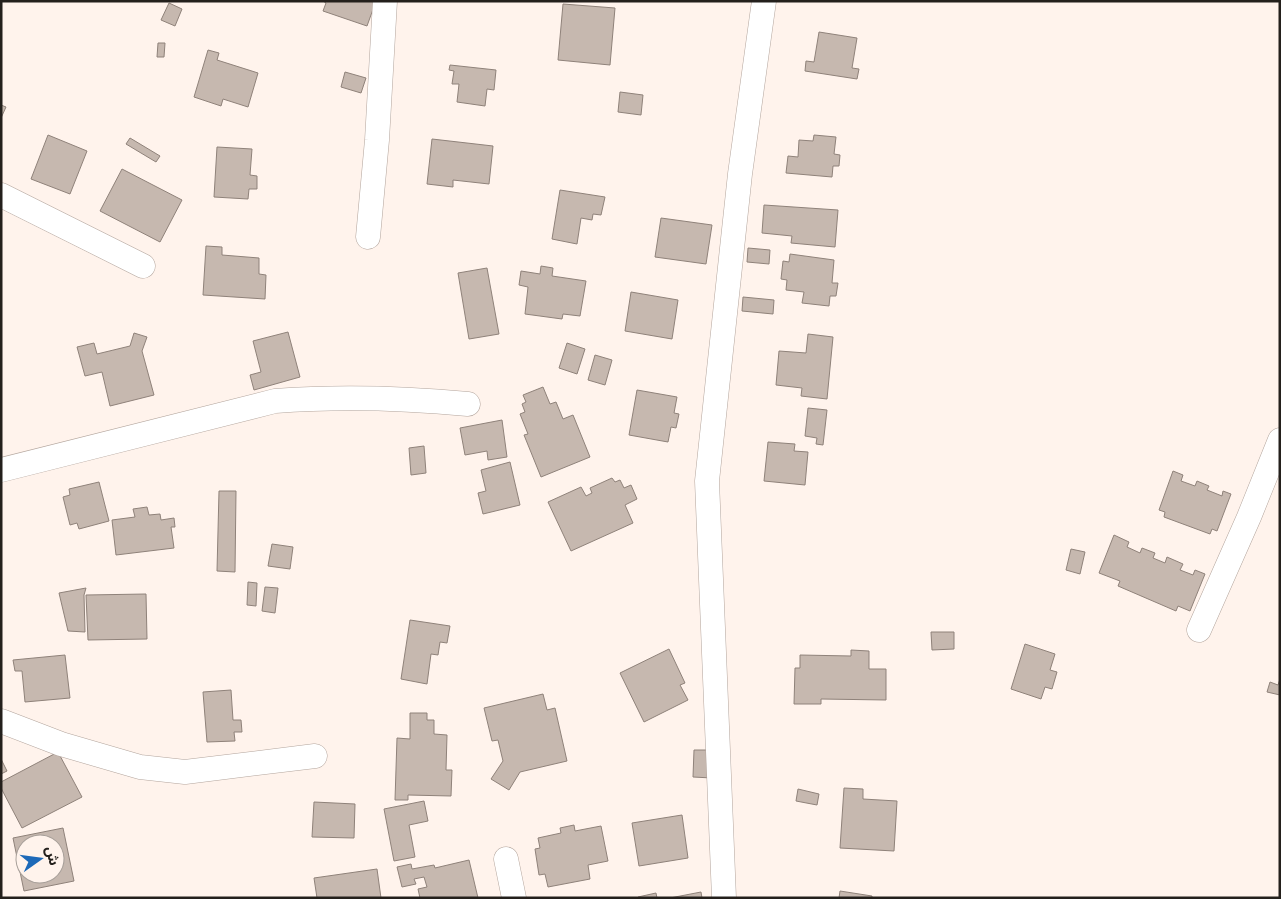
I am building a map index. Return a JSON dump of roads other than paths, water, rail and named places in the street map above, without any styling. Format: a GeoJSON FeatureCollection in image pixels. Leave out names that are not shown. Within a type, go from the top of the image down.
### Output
{"type":"FeatureCollection","features":[{"type":"Feature","properties":{"kind":"street"},"geometry":{"type":"LineString","coordinates":[[368,237],[377,140],[385,1]]}},
{"type":"Feature","properties":{"kind":"street"},"geometry":{"type":"LineString","coordinates":[[724,898],[707,481],[740,174],[764,1]]}},
{"type":"Feature","properties":{"kind":"street"},"geometry":{"type":"LineString","coordinates":[[1,195],[143,266]]}},
{"type":"Feature","properties":{"kind":"street"},"geometry":{"type":"LineString","coordinates":[[1,470],[275,401],[316,398],[437,401],[468,404]]}},
{"type":"Feature","properties":{"kind":"street"},"geometry":{"type":"LineString","coordinates":[[1199,630],[1280,440]]}},
{"type":"Feature","properties":{"kind":"street"},"geometry":{"type":"LineString","coordinates":[[1,721],[61,744],[140,767],[185,772],[315,756]]}},
{"type":"Feature","properties":{"kind":"street"},"geometry":{"type":"LineString","coordinates":[[506,859],[514,898]]}}]}
